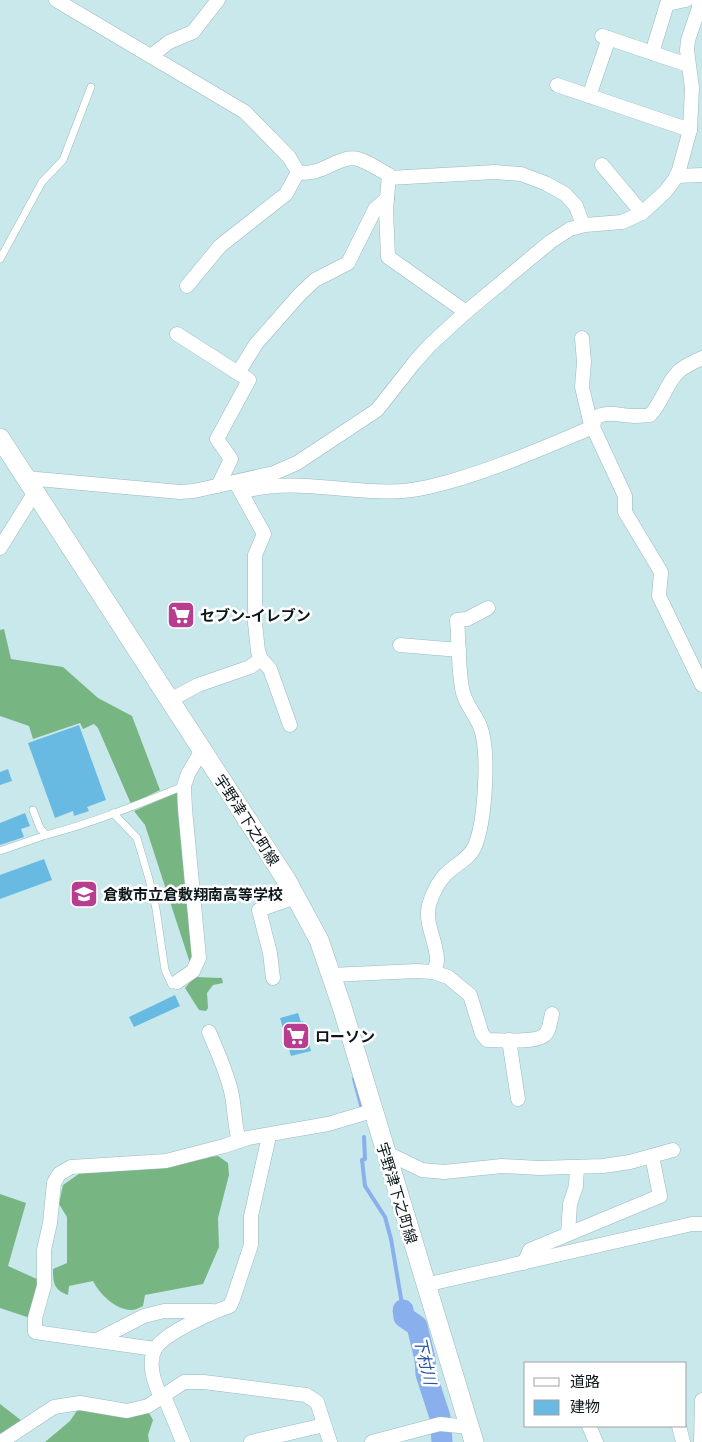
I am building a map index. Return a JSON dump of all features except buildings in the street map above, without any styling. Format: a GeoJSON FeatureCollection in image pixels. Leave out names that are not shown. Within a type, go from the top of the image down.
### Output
{"type":"FeatureCollection","features":[{"type":"Feature","properties":{"kind":"main road","name":"宇野津下之町線"},"geometry":{"type":"LineString","coordinates":[[0,438],[287,881],[319,940],[471,1434]]}},
{"type":"Feature","properties":{"kind":"street"},"geometry":{"type":"LineString","coordinates":[[56,0],[245,112],[289,157],[298,172]]}},
{"type":"Feature","properties":{"kind":"street"},"geometry":{"type":"LineString","coordinates":[[151,56],[169,42],[193,32],[218,0]]}},
{"type":"Feature","properties":{"kind":"street"},"geometry":{"type":"LineString","coordinates":[[652,53],[667,4],[686,0]]}},
{"type":"Feature","properties":{"kind":"street"},"geometry":{"type":"LineString","coordinates":[[238,487],[297,463],[378,410],[419,357],[466,312],[550,242],[570,229],[583,225],[622,222],[642,213],[665,192],[676,176],[690,130],[692,88],[686,50],[699,8],[698,0]]}},
{"type":"Feature","properties":{"kind":"street"},"geometry":{"type":"LineString","coordinates":[[589,96],[605,37],[688,65]]}},
{"type":"Feature","properties":{"kind":"street"},"geometry":{"type":"LineString","coordinates":[[557,85],[690,130]]}},
{"type":"Feature","properties":{"kind":"street"},"geometry":{"type":"LineString","coordinates":[[298,172],[306,173],[320,170],[347,158],[358,159],[390,175],[386,210],[388,257],[466,312]]}},
{"type":"Feature","properties":{"kind":"street"},"geometry":{"type":"LineString","coordinates":[[602,165],[642,213]]}},
{"type":"Feature","properties":{"kind":"street"},"geometry":{"type":"LineString","coordinates":[[187,286],[220,246],[286,194],[298,172]]}},
{"type":"Feature","properties":{"kind":"street"},"geometry":{"type":"LineString","coordinates":[[389,178],[495,172],[521,174],[545,182],[565,194],[576,206],[583,225]]}},
{"type":"Feature","properties":{"kind":"street"},"geometry":{"type":"LineString","coordinates":[[676,176],[702,174]]}},
{"type":"Feature","properties":{"kind":"street"},"geometry":{"type":"LineString","coordinates":[[238,373],[256,344],[300,294],[315,280],[348,263],[375,209],[387,199]]}},
{"type":"Feature","properties":{"kind":"street"},"geometry":{"type":"LineString","coordinates":[[177,334],[249,380],[217,439],[231,459],[218,486]]}},
{"type":"Feature","properties":{"kind":"street"},"geometry":{"type":"LineString","coordinates":[[582,338],[583,396],[593,428],[625,496],[625,512],[661,572],[659,596],[702,685]]}},
{"type":"Feature","properties":{"kind":"street"},"geometry":{"type":"LineString","coordinates":[[593,428],[595,418],[600,414],[650,415],[656,409],[670,382],[679,371],[702,358]]}},
{"type":"Feature","properties":{"kind":"street"},"geometry":{"type":"LineString","coordinates":[[0,456],[26,479],[180,492],[218,486],[255,488],[297,485],[375,491],[404,491],[476,474],[593,428]]}},
{"type":"Feature","properties":{"kind":"street"},"geometry":{"type":"LineString","coordinates":[[0,548],[26,479]]}},
{"type":"Feature","properties":{"kind":"street"},"geometry":{"type":"LineString","coordinates":[[238,487],[264,534],[255,555],[254,564],[255,623],[258,651],[261,659],[270,669],[290,725]]}},
{"type":"Feature","properties":{"kind":"street"},"geometry":{"type":"LineString","coordinates":[[433,972],[437,960],[428,918],[428,906],[446,873],[470,855],[475,846],[483,809],[485,748],[480,725],[466,703],[462,688],[457,620],[467,619],[488,608]]}},
{"type":"Feature","properties":{"kind":"street"},"geometry":{"type":"LineString","coordinates":[[400,645],[459,650]]}},
{"type":"Feature","properties":{"kind":"street"},"geometry":{"type":"LineString","coordinates":[[170,700],[198,685],[250,667],[261,659]]}},
{"type":"Feature","properties":{"kind":"street"},"geometry":{"type":"LineString","coordinates":[[177,982],[193,971],[199,958],[200,950],[188,848],[184,786],[188,774],[202,750]]}},
{"type":"Feature","properties":{"kind":"street"},"geometry":{"type":"LineString","coordinates":[[273,978],[270,954],[259,910],[296,897]]}},
{"type":"Feature","properties":{"kind":"street"},"geometry":{"type":"LineString","coordinates":[[331,975],[416,971],[433,972],[448,978],[470,995],[482,1034],[487,1040],[528,1040],[543,1036],[548,1030],[552,1014]]}},
{"type":"Feature","properties":{"kind":"street"},"geometry":{"type":"LineString","coordinates":[[209,1032],[222,1062],[232,1093],[234,1125],[238,1141]]}},
{"type":"Feature","properties":{"kind":"street"},"geometry":{"type":"LineString","coordinates":[[509,1040],[518,1100]]}},
{"type":"Feature","properties":{"kind":"street"},"geometry":{"type":"LineString","coordinates":[[155,1349],[35,1332],[36,1318],[44,1286],[44,1250],[50,1223],[54,1183],[59,1174],[71,1167],[166,1161],[248,1138],[328,1124],[372,1111]]}},
{"type":"Feature","properties":{"kind":"street"},"geometry":{"type":"LineString","coordinates":[[183,1442],[153,1380],[152,1366],[155,1349],[186,1325],[230,1306],[250,1245],[250,1216],[268,1135]]}},
{"type":"Feature","properties":{"kind":"street"},"geometry":{"type":"LineString","coordinates":[[385,1152],[422,1170],[431,1172],[502,1166],[539,1168],[603,1166],[630,1162],[674,1150]]}},
{"type":"Feature","properties":{"kind":"street"},"geometry":{"type":"LineString","coordinates":[[524,1263],[530,1250],[660,1196],[652,1156]]}},
{"type":"Feature","properties":{"kind":"street"},"geometry":{"type":"LineString","coordinates":[[568,1234],[570,1204],[576,1186],[577,1167]]}},
{"type":"Feature","properties":{"kind":"street"},"geometry":{"type":"LineString","coordinates":[[426,1285],[692,1224],[702,1224]]}},
{"type":"Feature","properties":{"kind":"street"},"geometry":{"type":"LineString","coordinates":[[97,1340],[144,1316],[164,1311],[218,1311]]}},
{"type":"Feature","properties":{"kind":"street"},"geometry":{"type":"LineString","coordinates":[[1,1442],[54,1407],[80,1403],[127,1411],[148,1406],[184,1382],[306,1395],[317,1402],[330,1442]]}},
{"type":"Feature","properties":{"kind":"street"},"geometry":{"type":"LineString","coordinates":[[700,1442],[702,1400]]}},
{"type":"Feature","properties":{"kind":"street"},"geometry":{"type":"LineString","coordinates":[[372,1442],[440,1424],[471,1434]]}},
{"type":"Feature","properties":{"kind":"street"},"geometry":{"type":"LineString","coordinates":[[251,1442],[324,1425]]}},
{"type":"Feature","properties":{"kind":"street"},"geometry":{"type":"LineString","coordinates":[[589,1427],[596,1442]]}},
{"type":"Feature","properties":{"kind":"street"},"geometry":{"type":"LineString","coordinates":[[678,1427],[683,1442]]}},
{"type":"Feature","properties":{"kind":"lane"},"geometry":{"type":"LineString","coordinates":[[0,259],[42,182],[63,160],[91,87]]}},
{"type":"Feature","properties":{"kind":"lane"},"geometry":{"type":"LineString","coordinates":[[0,851],[132,807],[184,786]]}},
{"type":"Feature","properties":{"kind":"lane"},"geometry":{"type":"LineString","coordinates":[[33,810],[40,828],[46,835]]}},
{"type":"Feature","properties":{"kind":"lane"},"geometry":{"type":"LineString","coordinates":[[113,813],[137,838],[156,909],[165,970],[172,985],[177,982]]}},
{"type":"Feature","properties":{"kind":"green space"},"geometry":{"type":"Polygon","coordinates":[[[4,629],[11,659],[63,667],[98,698],[132,716],[160,790],[131,804],[98,728],[94,724],[83,729],[80,723],[33,739],[29,726],[0,716],[0,630],[4,629]]]}},
{"type":"Feature","properties":{"kind":"green space"},"geometry":{"type":"Polygon","coordinates":[[[178,792],[195,959],[190,963],[145,825],[134,811],[178,792]]]}},
{"type":"Feature","properties":{"kind":"green space"},"geometry":{"type":"Polygon","coordinates":[[[194,977],[222,978],[223,983],[213,985],[207,993],[208,1008],[206,1011],[199,1010],[185,988],[194,977]]]}},
{"type":"Feature","properties":{"kind":"green space"},"geometry":{"type":"Polygon","coordinates":[[[218,1156],[228,1163],[229,1175],[218,1218],[219,1247],[203,1284],[145,1295],[143,1306],[131,1310],[113,1304],[93,1281],[69,1286],[68,1295],[57,1288],[54,1282],[53,1269],[67,1263],[67,1217],[59,1204],[63,1185],[83,1171],[218,1156]]]}},
{"type":"Feature","properties":{"kind":"green space"},"geometry":{"type":"Polygon","coordinates":[[[0,1194],[26,1203],[8,1266],[39,1280],[30,1318],[0,1308],[0,1194]]]}},
{"type":"Feature","properties":{"kind":"green space"},"geometry":{"type":"Polygon","coordinates":[[[0,1404],[22,1421],[0,1437],[0,1404]]]}},
{"type":"Feature","properties":{"kind":"green space"},"geometry":{"type":"Polygon","coordinates":[[[78,1409],[149,1413],[153,1420],[148,1435],[149,1442],[45,1442],[70,1421],[78,1409]]]}},
{"type":"Feature","properties":{"kind":"waterway"},"geometry":{"type":"LineString","coordinates":[[354,1079],[362,1109]]}},
{"type":"Feature","properties":{"kind":"waterway"},"geometry":{"type":"LineString","coordinates":[[364,1137],[365,1159],[362,1160],[365,1186],[385,1217],[391,1239],[403,1310]]}},
{"type":"Feature","properties":{"kind":"waterway","name":"下村川"},"geometry":{"type":"LineString","coordinates":[[403,1310],[404,1317],[417,1326],[425,1359],[426,1374],[440,1417]]}},
{"type":"Feature","properties":{"kind":"waterway","name":"下村川"},"geometry":{"type":"LineString","coordinates":[[441,1429],[442,1442]]}},
{"type":"Feature","properties":{"kind":"place","name":"セブン-イレブン"},"geometry":{"type":"Point","coordinates":[181,615]}},
{"type":"Feature","properties":{"kind":"place","name":"倉敷市立倉敷翔南高等学校"},"geometry":{"type":"Point","coordinates":[84,894]}},
{"type":"Feature","properties":{"kind":"place","name":"ローソン"},"geometry":{"type":"Point","coordinates":[296,1036]}}]}
